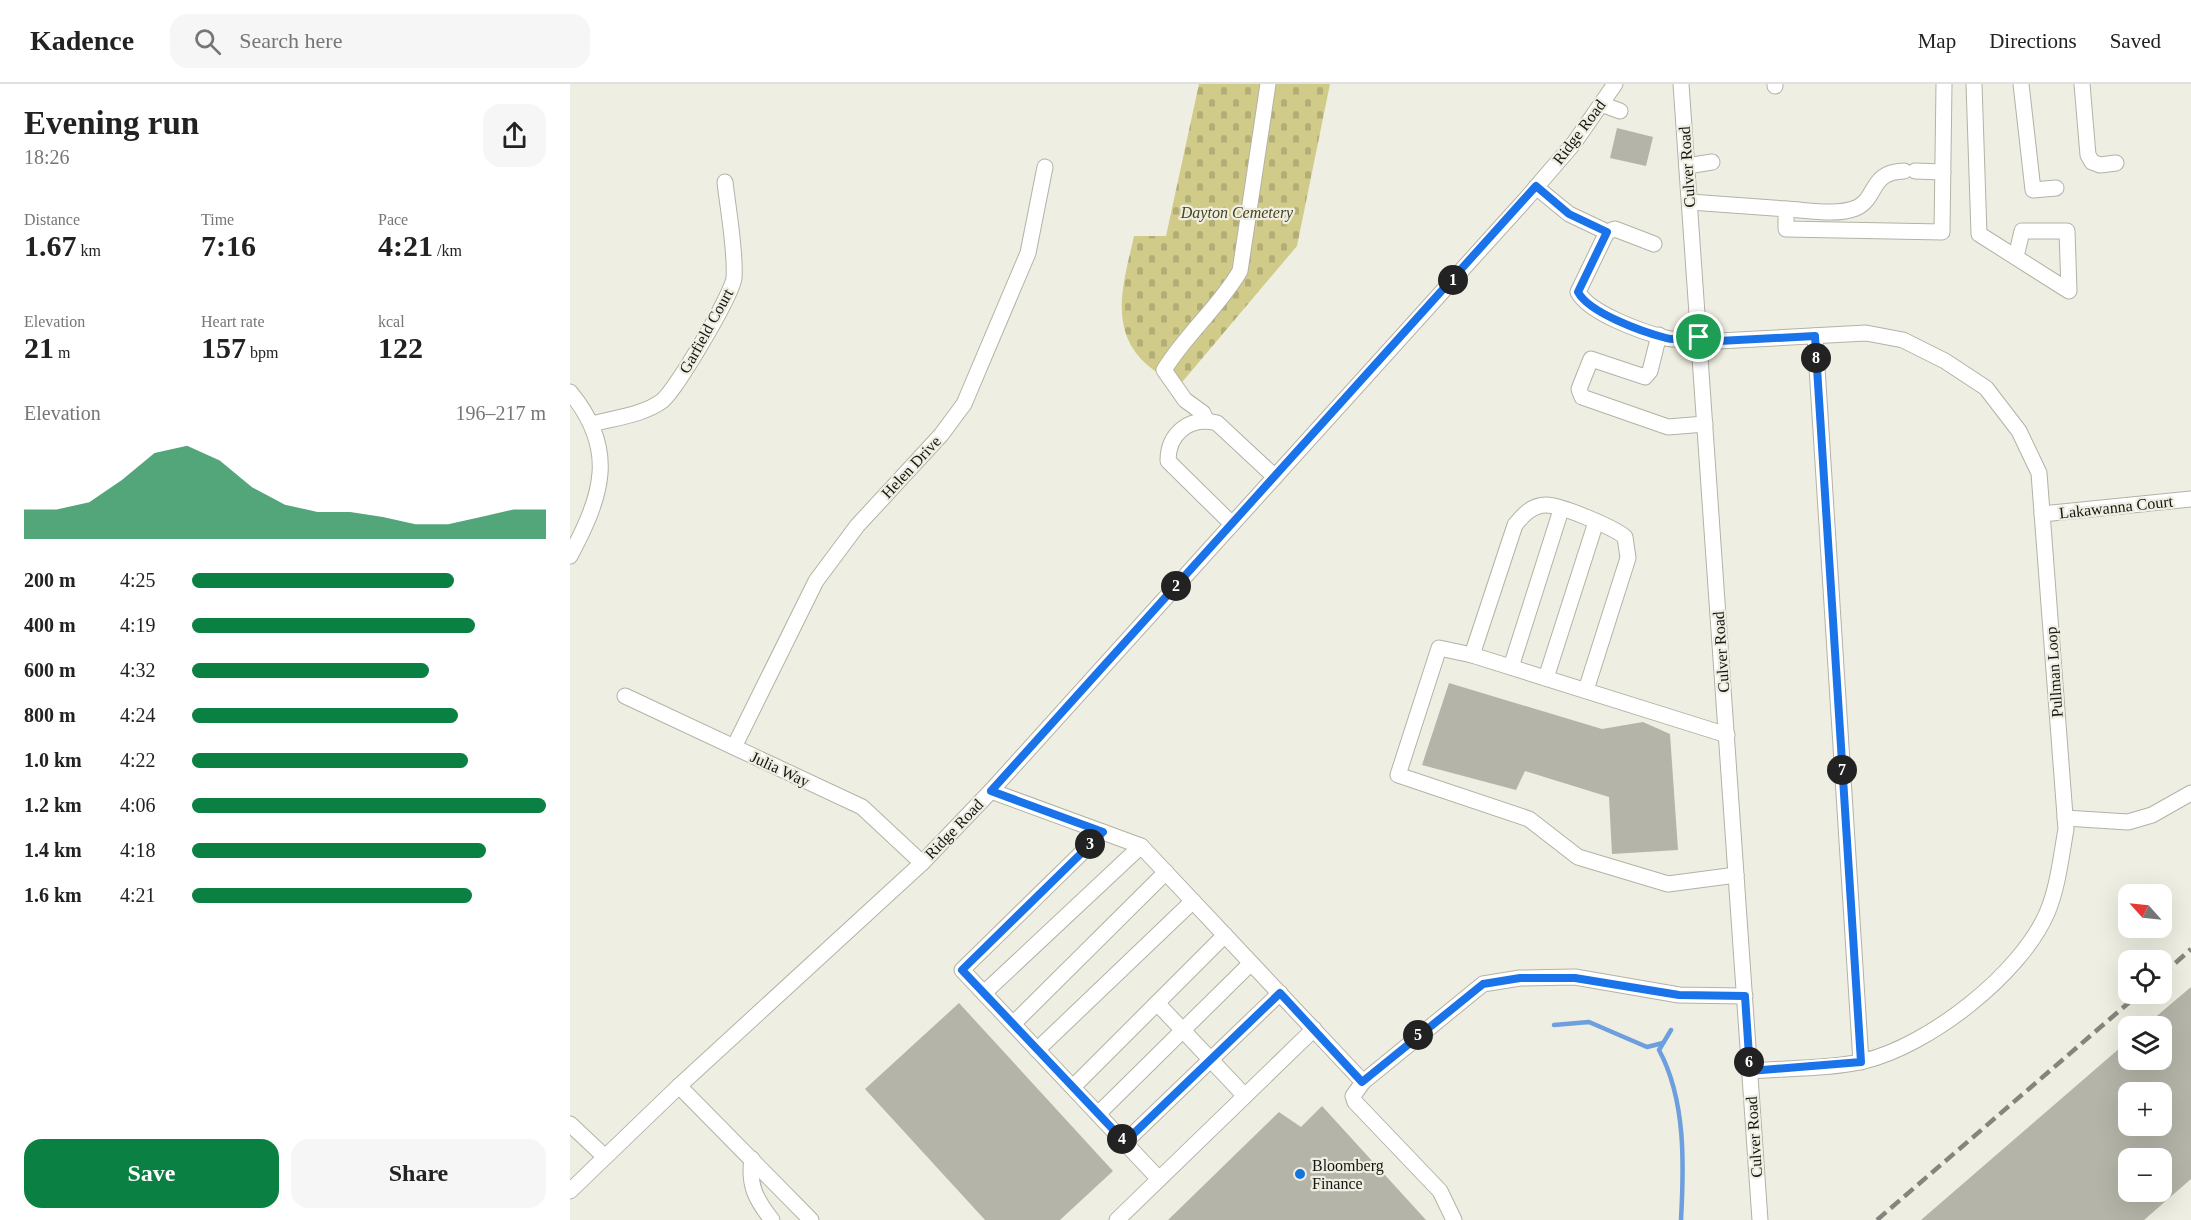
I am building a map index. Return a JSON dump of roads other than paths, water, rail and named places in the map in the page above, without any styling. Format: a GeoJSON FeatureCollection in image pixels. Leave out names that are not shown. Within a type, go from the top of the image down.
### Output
{"type":"FeatureCollection","features":[{"type":"Feature","properties":{"kind":"street"},"geometry":{"type":"LineString","coordinates":[[1206,420],[1203,413],[1185,400],[1164,370],[1176,351],[1228,292],[1240,271],[1268,84]]}},
{"type":"Feature","properties":{"kind":"street","name":"Ridge Road"},"geometry":{"type":"LineString","coordinates":[[570,1191],[679,1086],[921,863],[991,791],[1574,143],[1615,84]]}},
{"type":"Feature","properties":{"kind":"street"},"geometry":{"type":"LineString","coordinates":[[1786,209],[1786,229],[1942,232],[1944,84]]}},
{"type":"Feature","properties":{"kind":"street"},"geometry":{"type":"LineString","coordinates":[[1974,84],[1979,234],[2069,291],[2067,231],[2022,231],[2016,257]]}},
{"type":"Feature","properties":{"kind":"street"},"geometry":{"type":"LineString","coordinates":[[2021,84],[2033,190],[2056,188]]}},
{"type":"Feature","properties":{"kind":"street"},"geometry":{"type":"LineString","coordinates":[[2082,84],[2088,155],[2092,162],[2100,165],[2116,163]]}},
{"type":"Feature","properties":{"kind":"street","name":"Culver Road"},"geometry":{"type":"LineString","coordinates":[[1682,85],[1760,1220]]}},
{"type":"Feature","properties":{"kind":"street"},"geometry":{"type":"LineString","coordinates":[[1601,104],[1620,111]]}},
{"type":"Feature","properties":{"kind":"street"},"geometry":{"type":"LineString","coordinates":[[1687,166],[1712,162]]}},
{"type":"Feature","properties":{"kind":"street","name":"Helen Drive"},"geometry":{"type":"LineString","coordinates":[[734,747],[816,581],[857,526],[941,435],[964,404],[1028,253],[1045,167]]}},
{"type":"Feature","properties":{"kind":"street"},"geometry":{"type":"LineString","coordinates":[[1690,202],[1841,211],[1865,202],[1878,179],[1893,171],[1943,172]]}},
{"type":"Feature","properties":{"kind":"street","name":"Garfield Court"},"geometry":{"type":"LineString","coordinates":[[592,424],[646,409],[662,401],[677,385],[727,296],[734,280],[725,182]]}},
{"type":"Feature","properties":{"kind":"street"},"geometry":{"type":"LineString","coordinates":[[1536,186],[1569,214],[1607,232],[1615,229],[1654,244]]}},
{"type":"Feature","properties":{"kind":"street","name":"Pullman Loop"},"geometry":{"type":"LineString","coordinates":[[1607,232],[1578,292],[1584,303],[1600,312],[1668,339],[1699,340],[1866,333],[1903,340],[1945,361],[1986,388],[2019,431],[2039,473],[2066,829],[2057,882],[2047,913],[2029,944],[2013,963],[1930,1034],[1894,1053],[1861,1062],[1750,1071]]}},
{"type":"Feature","properties":{"kind":"street"},"geometry":{"type":"LineString","coordinates":[[1659,335],[1650,371],[1645,377],[1591,359],[1579,390],[1582,397],[1668,427],[1705,424]]}},
{"type":"Feature","properties":{"kind":"street"},"geometry":{"type":"LineString","coordinates":[[1815,336],[1861,1062]]}},
{"type":"Feature","properties":{"kind":"street"},"geometry":{"type":"LineString","coordinates":[[570,392],[586,411],[597,438],[600,485],[593,511],[570,554]]}},
{"type":"Feature","properties":{"kind":"street"},"geometry":{"type":"LineString","coordinates":[[1232,524],[1168,461],[1176,435],[1191,422],[1206,420],[1223,428],[1275,477]]}},
{"type":"Feature","properties":{"kind":"street","name":"Lakawanna Court"},"geometry":{"type":"LineString","coordinates":[[2042,514],[2191,499]]}},
{"type":"Feature","properties":{"kind":"street"},"geometry":{"type":"LineString","coordinates":[[1473,655],[1515,525],[1525,511],[1546,505],[1613,527],[1625,537],[1628,558],[1586,690]]}},
{"type":"Feature","properties":{"kind":"street"},"geometry":{"type":"LineString","coordinates":[[1511,667],[1561,510]]}},
{"type":"Feature","properties":{"kind":"street"},"geometry":{"type":"LineString","coordinates":[[1546,678],[1596,522]]}},
{"type":"Feature","properties":{"kind":"street"},"geometry":{"type":"LineString","coordinates":[[1727,735],[1473,655],[1439,648],[1398,775],[1529,819],[1578,857],[1668,885],[1736,875]]}},
{"type":"Feature","properties":{"kind":"street","name":"Julia Way"},"geometry":{"type":"LineString","coordinates":[[625,696],[862,807],[921,863]]}},
{"type":"Feature","properties":{"kind":"street"},"geometry":{"type":"LineString","coordinates":[[991,791],[1141,846],[1362,1082]]}},
{"type":"Feature","properties":{"kind":"street"},"geometry":{"type":"LineString","coordinates":[[2065,818],[2128,822],[2152,815],[2191,793]]}},
{"type":"Feature","properties":{"kind":"street"},"geometry":{"type":"LineString","coordinates":[[1103,832],[962,970],[1160,1179]]}},
{"type":"Feature","properties":{"kind":"street"},"geometry":{"type":"LineString","coordinates":[[984,993],[1141,846]]}},
{"type":"Feature","properties":{"kind":"street"},"geometry":{"type":"LineString","coordinates":[[1013,1024],[1166,872]]}},
{"type":"Feature","properties":{"kind":"street"},"geometry":{"type":"LineString","coordinates":[[1037,1050],[1193,901]]}},
{"type":"Feature","properties":{"kind":"street"},"geometry":{"type":"LineString","coordinates":[[1072,1087],[1225,935]]}},
{"type":"Feature","properties":{"kind":"street"},"geometry":{"type":"LineString","coordinates":[[1098,1114],[1251,963]]}},
{"type":"Feature","properties":{"kind":"street"},"geometry":{"type":"LineString","coordinates":[[1454,1220],[1440,1191],[1355,1102],[1355,1089],[1483,984],[1520,978],[1575,978],[1679,995],[1745,996]]}},
{"type":"Feature","properties":{"kind":"street"},"geometry":{"type":"LineString","coordinates":[[1125,1142],[1280,993]]}},
{"type":"Feature","properties":{"kind":"street"},"geometry":{"type":"LineString","coordinates":[[1157,1004],[1245,1096]]}},
{"type":"Feature","properties":{"kind":"street"},"geometry":{"type":"LineString","coordinates":[[1117,1220],[1314,1029]]}},
{"type":"Feature","properties":{"kind":"street"},"geometry":{"type":"LineString","coordinates":[[679,1086],[811,1220]]}},
{"type":"Feature","properties":{"kind":"street"},"geometry":{"type":"LineString","coordinates":[[570,1124],[605,1157]]}},
{"type":"Feature","properties":{"kind":"street"},"geometry":{"type":"LineString","coordinates":[[752,1159],[749,1177],[755,1199],[772,1220]]}},
{"type":"Feature","properties":{"kind":"waterway"},"geometry":{"type":"LineString","coordinates":[[1554,1025],[1589,1022],[1647,1047],[1663,1043]]}},
{"type":"Feature","properties":{"kind":"waterway"},"geometry":{"type":"LineString","coordinates":[[1671,1030],[1659,1050],[1668,1069],[1679,1111],[1683,1177],[1681,1220]]}},
{"type":"Feature","properties":{"kind":"railway"},"geometry":{"type":"LineString","coordinates":[[2172,966],[2191,949]]}},
{"type":"Feature","properties":{"kind":"railway"},"geometry":{"type":"LineString","coordinates":[[1877,1220],[2127,1004]]}},
{"type":"Feature","properties":{"kind":"place","name":"Bloomberg Finance"},"geometry":{"type":"Point","coordinates":[1300,1174]}},
{"type":"Feature","properties":{"kind":"park label","name":"Dayton Cemetery"},"geometry":{"type":"Point","coordinates":[1237,212]}}]}
